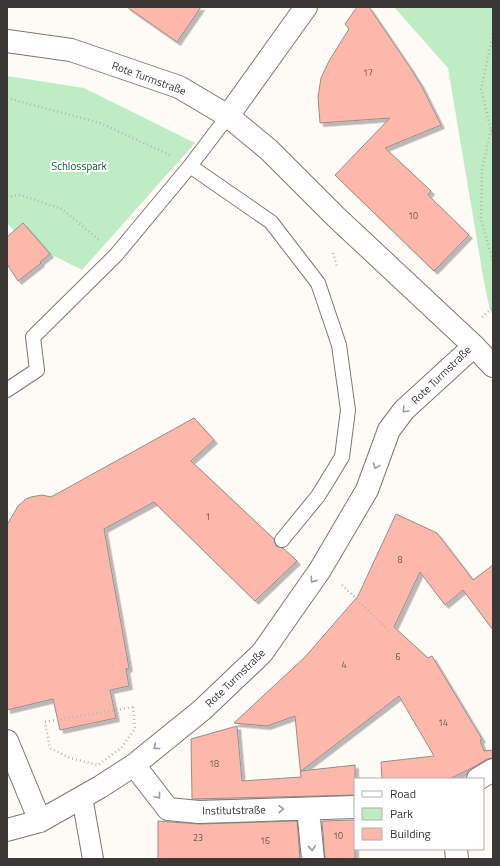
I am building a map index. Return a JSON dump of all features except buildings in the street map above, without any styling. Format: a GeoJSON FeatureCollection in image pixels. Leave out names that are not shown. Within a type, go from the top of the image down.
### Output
{"type":"FeatureCollection","features":[{"type":"Feature","properties":{"kind":"street"},"geometry":{"type":"LineString","coordinates":[[228,116],[306,7]]}},
{"type":"Feature","properties":{"kind":"street","name":"Rote Turmstraße"},"geometry":{"type":"LineString","coordinates":[[7,41],[71,50],[180,87],[228,116],[269,150],[336,217],[474,346],[404,410],[389,430],[367,490],[320,570],[262,653],[202,710],[134,765],[40,821],[7,830]]}},
{"type":"Feature","properties":{"kind":"street"},"geometry":{"type":"LineString","coordinates":[[474,346],[493,366]]}},
{"type":"Feature","properties":{"kind":"street"},"geometry":{"type":"LineString","coordinates":[[7,741],[40,821]]}},
{"type":"Feature","properties":{"kind":"street","name":"Institutstraße"},"geometry":{"type":"LineString","coordinates":[[134,765],[168,809],[199,812],[354,807]]}},
{"type":"Feature","properties":{"kind":"street"},"geometry":{"type":"LineString","coordinates":[[480,778],[493,770]]}},
{"type":"Feature","properties":{"kind":"street"},"geometry":{"type":"LineString","coordinates":[[82,797],[93,859]]}},
{"type":"Feature","properties":{"kind":"street"},"geometry":{"type":"LineString","coordinates":[[308,809],[313,859]]}},
{"type":"Feature","properties":{"kind":"lane"},"geometry":{"type":"LineString","coordinates":[[7,390],[37,370],[33,337],[116,255],[190,166],[228,116]]}},
{"type":"Feature","properties":{"kind":"lane"},"geometry":{"type":"LineString","coordinates":[[190,166],[271,222],[318,283],[339,345],[348,410],[342,457],[318,496],[282,540]]}},
{"type":"Feature","properties":{"kind":"path"},"geometry":{"type":"LineString","coordinates":[[493,34],[481,89],[492,131],[482,170],[480,219],[493,262]]}},
{"type":"Feature","properties":{"kind":"path"},"geometry":{"type":"LineString","coordinates":[[7,98],[100,123],[169,154]]}},
{"type":"Feature","properties":{"kind":"path"},"geometry":{"type":"LineString","coordinates":[[7,197],[20,195],[62,209],[116,255]]}},
{"type":"Feature","properties":{"kind":"path"},"geometry":{"type":"LineString","coordinates":[[488,243],[493,246]]}},
{"type":"Feature","properties":{"kind":"path"},"geometry":{"type":"LineString","coordinates":[[320,570],[334,578],[390,632]]}},
{"type":"Feature","properties":{"kind":"path"},"geometry":{"type":"LineString","coordinates":[[70,758],[50,748],[45,722],[132,707],[135,729],[120,748]]}},
{"type":"Feature","properties":{"kind":"green space"},"geometry":{"type":"Polygon","coordinates":[[[394,7],[493,7],[493,315],[490,310],[484,282],[448,68],[394,7]]]}},
{"type":"Feature","properties":{"kind":"green space","name":"Schlosspark"},"geometry":{"type":"Polygon","coordinates":[[[7,76],[84,88],[195,143],[82,270],[50,254],[23,223],[14,231],[7,223],[7,76]]]}}]}
